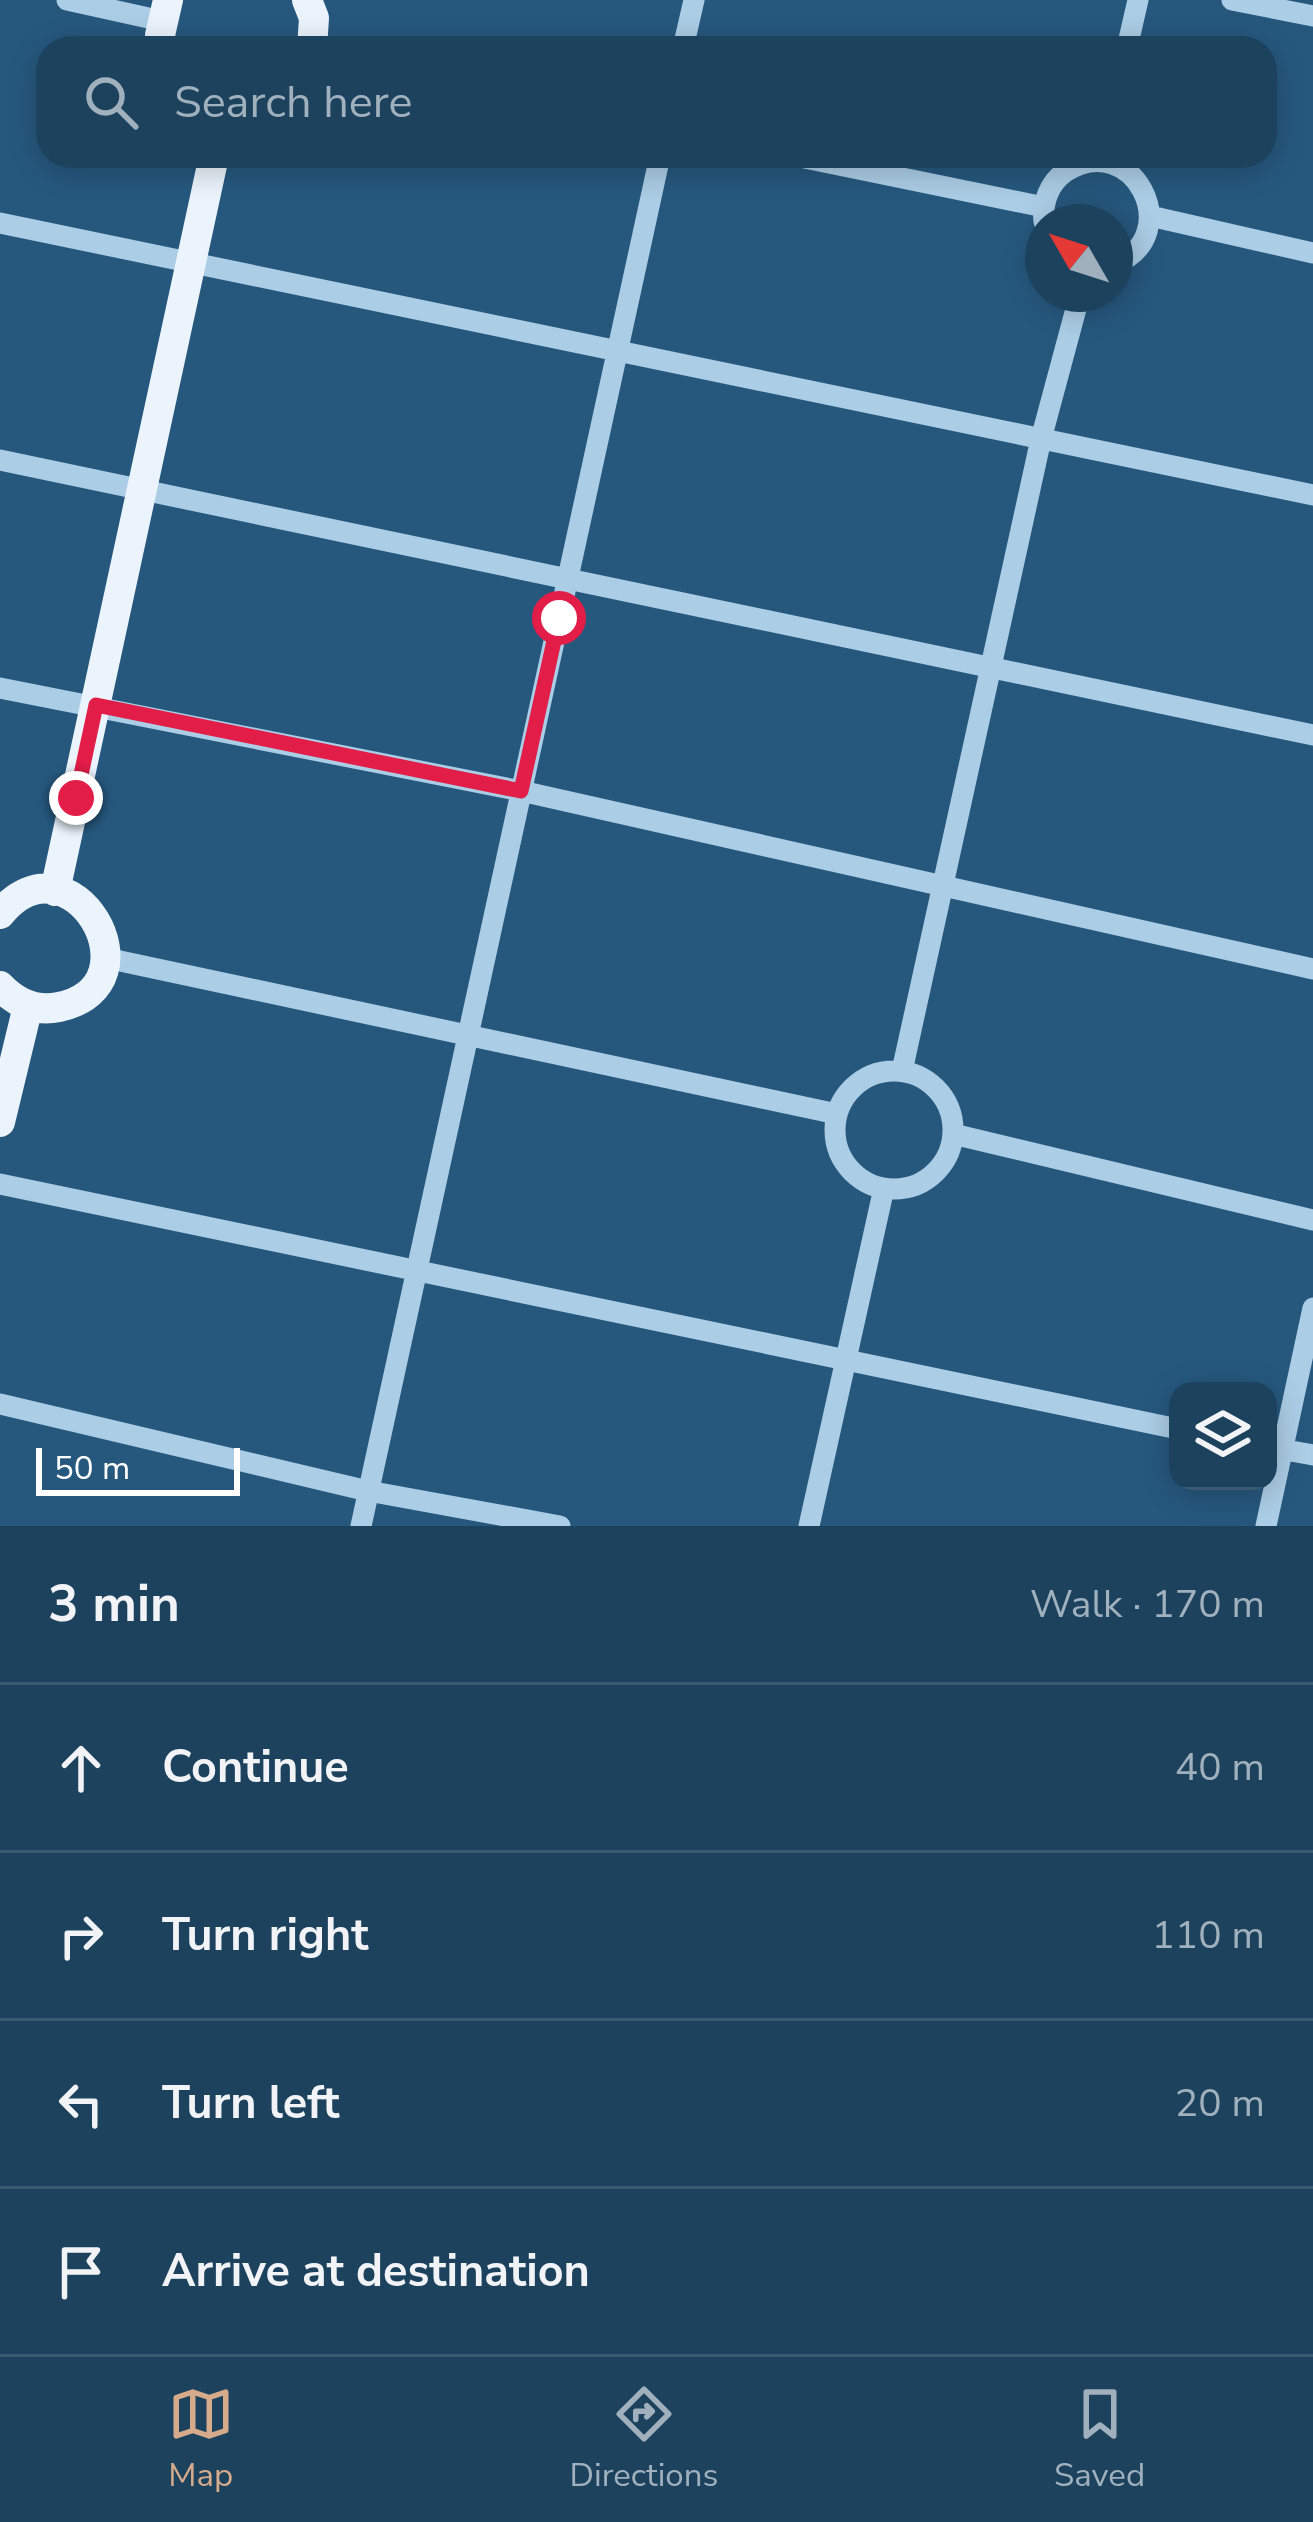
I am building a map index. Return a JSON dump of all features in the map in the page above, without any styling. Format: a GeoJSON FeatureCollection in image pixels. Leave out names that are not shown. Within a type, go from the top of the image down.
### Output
{"type":"FeatureCollection","features":[{"type":"Feature","properties":{"kind":"main road"},"geometry":{"type":"LineString","coordinates":[[307,0],[314,18],[313,36]]}},
{"type":"Feature","properties":{"kind":"main road"},"geometry":{"type":"LineString","coordinates":[[55,891],[212,168]]}},
{"type":"Feature","properties":{"kind":"main road"},"geometry":{"type":"LineString","coordinates":[[0,914],[29,893],[55,891],[88,907],[105,939],[106,958],[96,982],[78,1000],[53,1008],[28,1006],[0,986]]}},
{"type":"Feature","properties":{"kind":"main road"},"geometry":{"type":"LineString","coordinates":[[0,1122],[28,1006]]}},
{"type":"Feature","properties":{"kind":"street"},"geometry":{"type":"LineString","coordinates":[[67,0],[164,23]]}},
{"type":"Feature","properties":{"kind":"street"},"geometry":{"type":"LineString","coordinates":[[686,36],[694,0]]}},
{"type":"Feature","properties":{"kind":"street"},"geometry":{"type":"LineString","coordinates":[[1130,36],[1138,0]]}},
{"type":"Feature","properties":{"kind":"street"},"geometry":{"type":"LineString","coordinates":[[1232,0],[1313,16]]}},
{"type":"Feature","properties":{"kind":"street"},"geometry":{"type":"LineString","coordinates":[[361,1526],[657,168]]}},
{"type":"Feature","properties":{"kind":"street"},"geometry":{"type":"LineString","coordinates":[[847,168],[1025,210]]}},
{"type":"Feature","properties":{"kind":"street"},"geometry":{"type":"LineString","coordinates":[[1045,204],[1060,175],[1073,168]]}},
{"type":"Feature","properties":{"kind":"street"},"geometry":{"type":"LineString","coordinates":[[1122,168],[1140,183],[1150,216],[1133,252]]}},
{"type":"Feature","properties":{"kind":"street"},"geometry":{"type":"LineString","coordinates":[[1150,216],[1313,253]]}},
{"type":"Feature","properties":{"kind":"street"},"geometry":{"type":"LineString","coordinates":[[0,223],[1313,495]]}},
{"type":"Feature","properties":{"kind":"street"},"geometry":{"type":"LineString","coordinates":[[902,1071],[1041,439],[1075,312]]}},
{"type":"Feature","properties":{"kind":"street"},"geometry":{"type":"LineString","coordinates":[[0,460],[1313,735]]}},
{"type":"Feature","properties":{"kind":"street"},"geometry":{"type":"LineString","coordinates":[[0,688],[521,791],[1313,969]]}},
{"type":"Feature","properties":{"kind":"street"},"geometry":{"type":"LineString","coordinates":[[106,958],[837,1114]]}},
{"type":"Feature","properties":{"kind":"street"},"geometry":{"type":"LineString","coordinates":[[902,1071],[923,1078],[940,1092],[951,1112],[950,1148],[935,1172],[911,1187],[870,1184],[848,1168],[836,1142],[837,1114],[850,1090],[861,1081],[874,1074],[902,1071]]}},
{"type":"Feature","properties":{"kind":"street"},"geometry":{"type":"LineString","coordinates":[[953,1134],[1313,1220]]}},
{"type":"Feature","properties":{"kind":"street"},"geometry":{"type":"LineString","coordinates":[[0,1184],[1169,1427]]}},
{"type":"Feature","properties":{"kind":"street"},"geometry":{"type":"LineString","coordinates":[[809,1526],[884,1188]]}},
{"type":"Feature","properties":{"kind":"street"},"geometry":{"type":"LineString","coordinates":[[1277,1441],[1313,1308]]}},
{"type":"Feature","properties":{"kind":"street"},"geometry":{"type":"LineString","coordinates":[[0,1404],[368,1491],[560,1526]]}},
{"type":"Feature","properties":{"kind":"street"},"geometry":{"type":"LineString","coordinates":[[1277,1448],[1313,1456]]}},
{"type":"Feature","properties":{"kind":"street"},"geometry":{"type":"LineString","coordinates":[[1266,1526],[1270,1490]]}},
{"type":"Feature","properties":{"kind":"route"},"geometry":{"type":"LineString","coordinates":[[76,798],[96,705],[521,791],[559,618]]}}]}
